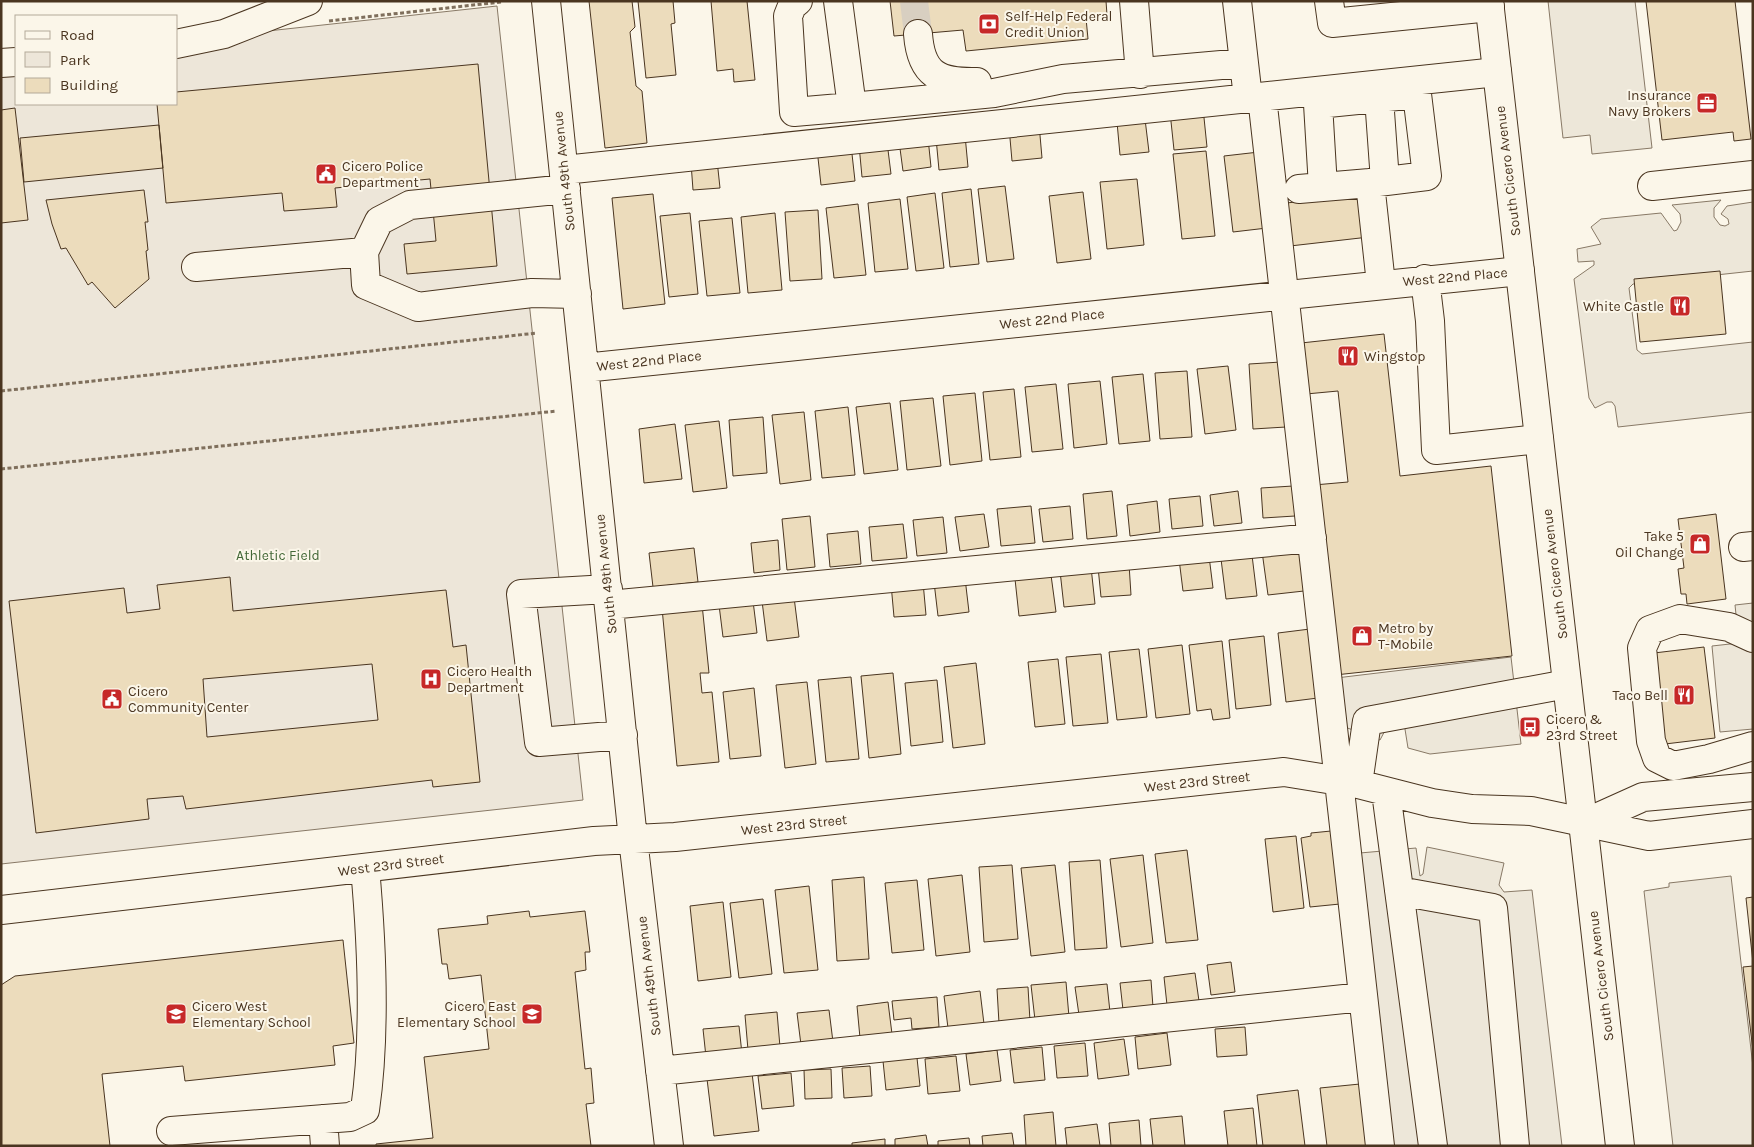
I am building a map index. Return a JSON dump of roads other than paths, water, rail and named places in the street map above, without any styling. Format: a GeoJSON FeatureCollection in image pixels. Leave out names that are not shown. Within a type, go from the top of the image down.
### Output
{"type":"FeatureCollection","features":[{"type":"Feature","properties":{"kind":"street","name":"South 49th Avenue"},"geometry":{"type":"LineString","coordinates":[[546,1],[633,838],[669,1146]]}},
{"type":"Feature","properties":{"kind":"street"},"geometry":{"type":"LineString","coordinates":[[798,1],[792,6],[788,16],[794,112],[994,92],[1063,79]]}},
{"type":"Feature","properties":{"kind":"street"},"geometry":{"type":"LineString","coordinates":[[838,1],[852,107]]}},
{"type":"Feature","properties":{"kind":"street"},"geometry":{"type":"LineString","coordinates":[[1134,1],[1140,74]]}},
{"type":"Feature","properties":{"kind":"street"},"geometry":{"type":"LineString","coordinates":[[1238,1],[1244,63],[1255,98],[1284,294],[1312,538],[1349,783],[1363,997],[1380,1146]]}},
{"type":"Feature","properties":{"kind":"street"},"geometry":{"type":"LineString","coordinates":[[1329,1],[1332,23],[1489,4]]}},
{"type":"Feature","properties":{"kind":"street","name":"South Cicero Avenue"},"geometry":{"type":"LineString","coordinates":[[1489,4],[1620,1146]]}},
{"type":"Feature","properties":{"kind":"street"},"geometry":{"type":"LineString","coordinates":[[178,44],[316,12]]}},
{"type":"Feature","properties":{"kind":"street"},"geometry":{"type":"LineString","coordinates":[[918,34],[919,50],[926,66],[941,80],[957,82],[1063,79],[1140,74],[1244,63]]}},
{"type":"Feature","properties":{"kind":"street"},"geometry":{"type":"LineString","coordinates":[[1,62],[15,62]]}},
{"type":"Feature","properties":{"kind":"street"},"geometry":{"type":"LineString","coordinates":[[577,294],[532,293],[418,307],[366,286],[364,252],[379,220],[410,205],[564,179],[1255,98],[1497,72]]}},
{"type":"Feature","properties":{"kind":"street"},"geometry":{"type":"LineString","coordinates":[[1417,94],[1427,176],[1378,182],[1311,188],[1318,104],[1417,94]]}},
{"type":"Feature","properties":{"kind":"street"},"geometry":{"type":"LineString","coordinates":[[1379,98],[1378,182],[1381,284]]}},
{"type":"Feature","properties":{"kind":"street"},"geometry":{"type":"LineString","coordinates":[[1652,186],[1753,175]]}},
{"type":"Feature","properties":{"kind":"street"},"geometry":{"type":"LineString","coordinates":[[196,267],[364,252]]}},
{"type":"Feature","properties":{"kind":"street","name":"West 22nd Place"},"geometry":{"type":"LineString","coordinates":[[584,368],[1520,271]]}},
{"type":"Feature","properties":{"kind":"street"},"geometry":{"type":"LineString","coordinates":[[1425,280],[1430,320],[1436,450],[1539,439]]}},
{"type":"Feature","properties":{"kind":"street"},"geometry":{"type":"LineString","coordinates":[[623,735],[539,742],[522,594],[608,597],[1312,538]]}},
{"type":"Feature","properties":{"kind":"street"},"geometry":{"type":"LineString","coordinates":[[1753,638],[1729,627],[1680,619],[1650,630],[1642,648],[1651,741],[1657,758],[1673,766],[1709,760],[1753,746]]}},
{"type":"Feature","properties":{"kind":"street"},"geometry":{"type":"LineString","coordinates":[[1349,783],[1367,721],[1567,684]]}},
{"type":"Feature","properties":{"kind":"street","name":"West 23rd Street"},"geometry":{"type":"LineString","coordinates":[[1,910],[633,838],[675,838],[1284,772],[1349,783],[1432,803],[1472,809],[1531,811],[1583,824],[1649,836],[1753,824]]}},
{"type":"Feature","properties":{"kind":"street"},"geometry":{"type":"LineString","coordinates":[[1583,824],[1643,797],[1753,787]]}},
{"type":"Feature","properties":{"kind":"street"},"geometry":{"type":"LineString","coordinates":[[1684,832],[1688,814],[1702,791]]}},
{"type":"Feature","properties":{"kind":"street"},"geometry":{"type":"LineString","coordinates":[[1386,792],[1433,1146]]}},
{"type":"Feature","properties":{"kind":"street"},"geometry":{"type":"LineString","coordinates":[[171,1131],[323,1119],[350,1116],[364,1110],[370,1072],[371,940],[365,868]]}},
{"type":"Feature","properties":{"kind":"street"},"geometry":{"type":"LineString","coordinates":[[1399,891],[1493,908],[1515,1146]]}},
{"type":"Feature","properties":{"kind":"street"},"geometry":{"type":"LineString","coordinates":[[660,1071],[711,1068],[1363,997]]}},
{"type":"Feature","properties":{"kind":"street"},"geometry":{"type":"LineString","coordinates":[[323,1119],[324,1146]]}},
{"type":"Feature","properties":{"kind":"tunnel"},"geometry":{"type":"LineString","coordinates":[[914,1],[918,34]]}},
{"type":"Feature","properties":{"kind":"place","name":"Self-Help Federal Credit Union"},"geometry":{"type":"Point","coordinates":[989,24]}},
{"type":"Feature","properties":{"kind":"place","name":"Insurance Navy Brokers"},"geometry":{"type":"Point","coordinates":[1707,103]}},
{"type":"Feature","properties":{"kind":"place","name":"Cicero Police Department"},"geometry":{"type":"Point","coordinates":[326,174]}},
{"type":"Feature","properties":{"kind":"place","name":"White Castle"},"geometry":{"type":"Point","coordinates":[1680,306]}},
{"type":"Feature","properties":{"kind":"place","name":"Wingstop"},"geometry":{"type":"Point","coordinates":[1348,356]}},
{"type":"Feature","properties":{"kind":"place","name":"Take 5 Oil Change"},"geometry":{"type":"Point","coordinates":[1700,544]}},
{"type":"Feature","properties":{"kind":"place","name":"Metro by T-Mobile"},"geometry":{"type":"Point","coordinates":[1362,636]}},
{"type":"Feature","properties":{"kind":"place","name":"Cicero Health Department"},"geometry":{"type":"Point","coordinates":[431,679]}},
{"type":"Feature","properties":{"kind":"place","name":"Taco Bell"},"geometry":{"type":"Point","coordinates":[1684,695]}},
{"type":"Feature","properties":{"kind":"place","name":"Cicero Community Center"},"geometry":{"type":"Point","coordinates":[112,699]}},
{"type":"Feature","properties":{"kind":"place","name":"Cicero & 23rd Street"},"geometry":{"type":"Point","coordinates":[1530,727]}},
{"type":"Feature","properties":{"kind":"place","name":"Cicero West Elementary School"},"geometry":{"type":"Point","coordinates":[176,1014]}},
{"type":"Feature","properties":{"kind":"place","name":"Cicero East Elementary School"},"geometry":{"type":"Point","coordinates":[532,1014]}},
{"type":"Feature","properties":{"kind":"park label","name":"Athletic Field"},"geometry":{"type":"Point","coordinates":[278,555]}}]}
